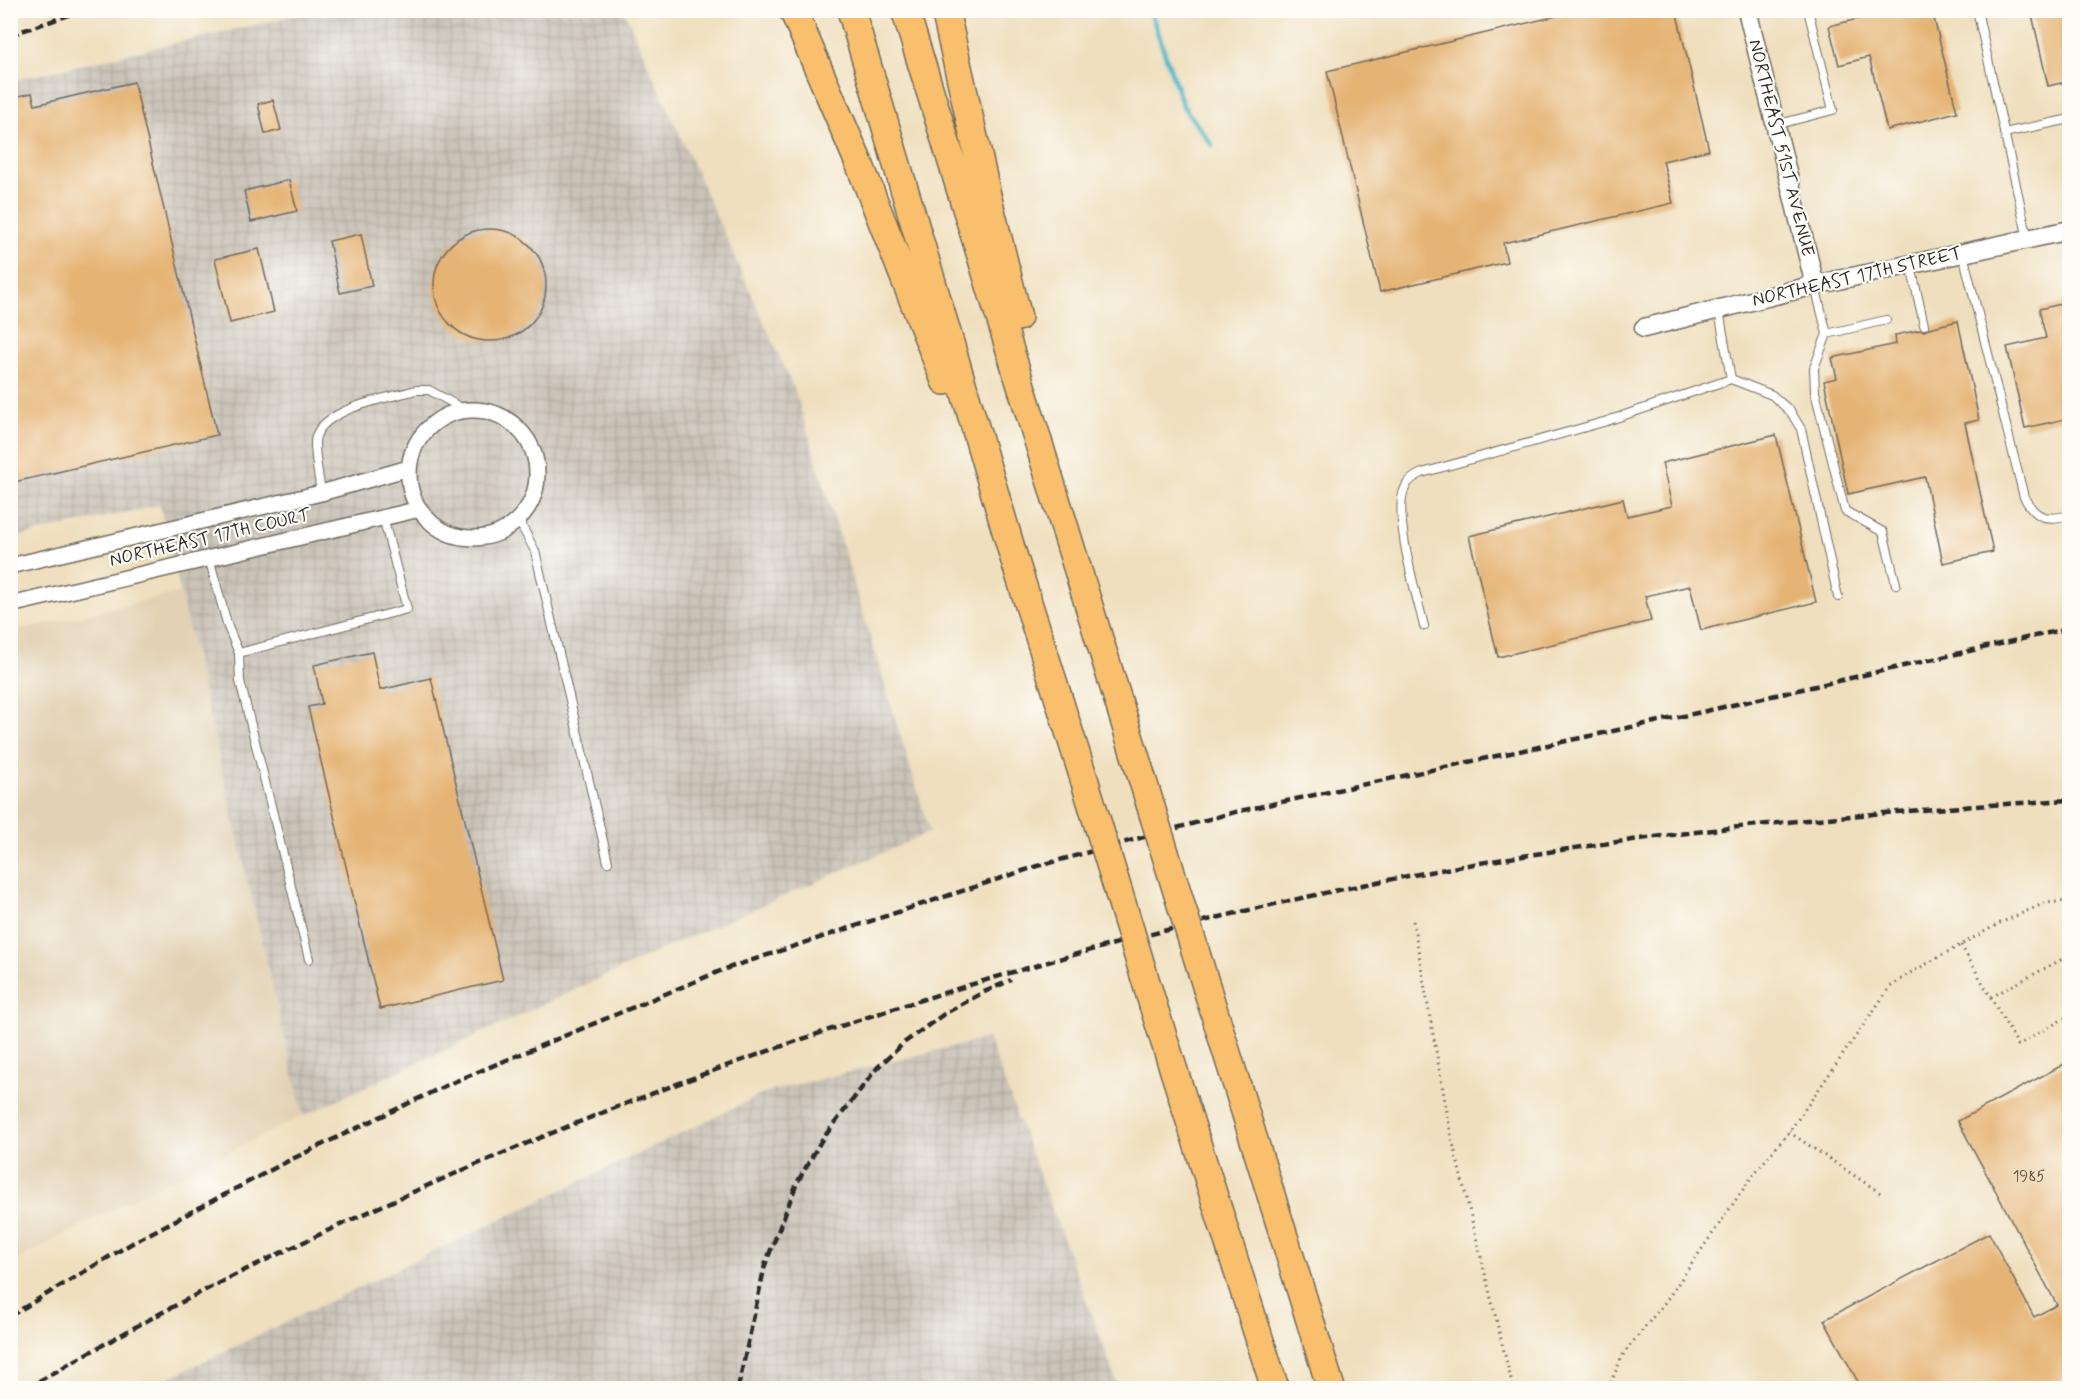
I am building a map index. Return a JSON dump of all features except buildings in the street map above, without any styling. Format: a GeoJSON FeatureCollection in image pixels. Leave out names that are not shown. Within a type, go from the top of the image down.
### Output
{"type":"FeatureCollection","features":[{"type":"Feature","properties":{"kind":"highway"},"geometry":{"type":"LineString","coordinates":[[793,10],[866,180],[1014,558]]}},
{"type":"Feature","properties":{"kind":"highway"},"geometry":{"type":"LineString","coordinates":[[851,10],[1014,558],[1275,1389]]}},
{"type":"Feature","properties":{"kind":"highway"},"geometry":{"type":"LineString","coordinates":[[905,10],[1331,1389]]}},
{"type":"Feature","properties":{"kind":"highway"},"geometry":{"type":"LineString","coordinates":[[945,10],[987,195],[1115,687]]}},
{"type":"Feature","properties":{"kind":"highway"},"geometry":{"type":"LineString","coordinates":[[1189,1118],[1262,1389]]}},
{"type":"Feature","properties":{"kind":"street","name":"NORTHEAST 51ST AVENUE"},"geometry":{"type":"LineString","coordinates":[[1747,10],[1815,285]]}},
{"type":"Feature","properties":{"kind":"street","name":"NORTHEAST 17TH STREET"},"geometry":{"type":"LineString","coordinates":[[1644,328],[1815,285],[2070,230]]}},
{"type":"Feature","properties":{"kind":"street"},"geometry":{"type":"LineString","coordinates":[[465,410],[484,410],[503,417],[519,429],[530,445],[536,464],[536,484],[530,503],[519,519],[503,530],[486,537],[467,538],[449,533],[432,524],[420,509],[411,490],[409,468],[414,447],[427,429],[444,416],[465,410]]}},
{"type":"Feature","properties":{"kind":"street","name":"NORTHEAST 17TH COURT"},"geometry":{"type":"LineString","coordinates":[[10,566],[321,493],[409,468]]}},
{"type":"Feature","properties":{"kind":"street","name":"NORTHEAST 17TH COURT"},"geometry":{"type":"LineString","coordinates":[[10,605],[420,509]]}},
{"type":"Feature","properties":{"kind":"lane"},"geometry":{"type":"LineString","coordinates":[[1776,125],[1833,110],[1808,10]]}},
{"type":"Feature","properties":{"kind":"lane"},"geometry":{"type":"LineString","coordinates":[[1977,10],[2028,239]]}},
{"type":"Feature","properties":{"kind":"lane"},"geometry":{"type":"LineString","coordinates":[[2004,133],[2070,119]]}},
{"type":"Feature","properties":{"kind":"lane"},"geometry":{"type":"LineString","coordinates":[[1963,253],[2024,497],[2032,511],[2040,516],[2049,519],[2070,515]]}},
{"type":"Feature","properties":{"kind":"lane"},"geometry":{"type":"LineString","coordinates":[[1910,264],[1924,325]]}},
{"type":"Feature","properties":{"kind":"lane"},"geometry":{"type":"LineString","coordinates":[[1815,285],[1827,334],[1814,369],[1815,392],[1845,511],[1883,532],[1896,584]]}},
{"type":"Feature","properties":{"kind":"lane"},"geometry":{"type":"LineString","coordinates":[[1719,309],[1731,379]]}},
{"type":"Feature","properties":{"kind":"lane"},"geometry":{"type":"LineString","coordinates":[[1827,334],[1886,320]]}},
{"type":"Feature","properties":{"kind":"lane"},"geometry":{"type":"LineString","coordinates":[[1424,626],[1402,521],[1404,488],[1412,478],[1422,472],[1607,421],[1731,379],[1772,395],[1790,411],[1801,429],[1838,597]]}},
{"type":"Feature","properties":{"kind":"lane"},"geometry":{"type":"LineString","coordinates":[[321,493],[314,441],[321,426],[334,415],[416,390],[429,390],[465,410]]}},
{"type":"Feature","properties":{"kind":"lane"},"geometry":{"type":"LineString","coordinates":[[239,653],[407,609],[383,517]]}},
{"type":"Feature","properties":{"kind":"lane"},"geometry":{"type":"LineString","coordinates":[[519,519],[535,550],[608,862]]}},
{"type":"Feature","properties":{"kind":"lane"},"geometry":{"type":"LineString","coordinates":[[209,558],[228,627],[239,653],[240,681],[309,959]]}},
{"type":"Feature","properties":{"kind":"path"},"geometry":{"type":"LineString","coordinates":[[1608,1389],[1624,1353],[1666,1302],[1754,1175],[1789,1132],[1890,987],[2000,923],[2045,903],[2070,901]]}},
{"type":"Feature","properties":{"kind":"path"},"geometry":{"type":"LineString","coordinates":[[1413,921],[1451,1135],[1513,1389]]}},
{"type":"Feature","properties":{"kind":"path"},"geometry":{"type":"LineString","coordinates":[[1961,945],[2018,1045],[2070,1015]]}},
{"type":"Feature","properties":{"kind":"path"},"geometry":{"type":"LineString","coordinates":[[1991,997],[2070,955]]}},
{"type":"Feature","properties":{"kind":"path"},"geometry":{"type":"LineString","coordinates":[[1789,1132],[1882,1194]]}},
{"type":"Feature","properties":{"kind":"shaded area"},"geometry":{"type":"Polygon","coordinates":[[[316,11],[624,11],[795,391],[930,832],[667,947],[303,1116],[160,505],[11,538],[10,81],[316,11]]]}},
{"type":"Feature","properties":{"kind":"shaded area"},"geometry":{"type":"Polygon","coordinates":[[[181,592],[303,1116],[120,1205],[11,1263],[10,632],[181,592]]]}},
{"type":"Feature","properties":{"kind":"shaded area"},"geometry":{"type":"Polygon","coordinates":[[[988,1038],[1119,1388],[148,1388],[767,1092],[988,1038]]]}},
{"type":"Feature","properties":{"kind":"waterway"},"geometry":{"type":"LineString","coordinates":[[1150,10],[1183,106],[1212,145]]}},
{"type":"Feature","properties":{"kind":"railway"},"geometry":{"type":"LineString","coordinates":[[10,35],[84,10]]}},
{"type":"Feature","properties":{"kind":"railway"},"geometry":{"type":"LineString","coordinates":[[10,1316],[134,1242],[290,1160],[449,1084],[725,969],[1038,866],[1235,812],[1697,713],[2070,628]]}},
{"type":"Feature","properties":{"kind":"railway"},"geometry":{"type":"LineString","coordinates":[[27,1388],[104,1344],[235,1275],[505,1152],[643,1097],[782,1046],[923,999],[1065,957],[1208,920],[1353,887],[1531,855],[1710,830],[1889,813],[2070,800]]}},
{"type":"Feature","properties":{"kind":"railway"},"geometry":{"type":"LineString","coordinates":[[738,1388],[765,1265],[797,1183],[821,1141],[877,1068],[905,1042],[944,1014],[1011,980]]}}]}
